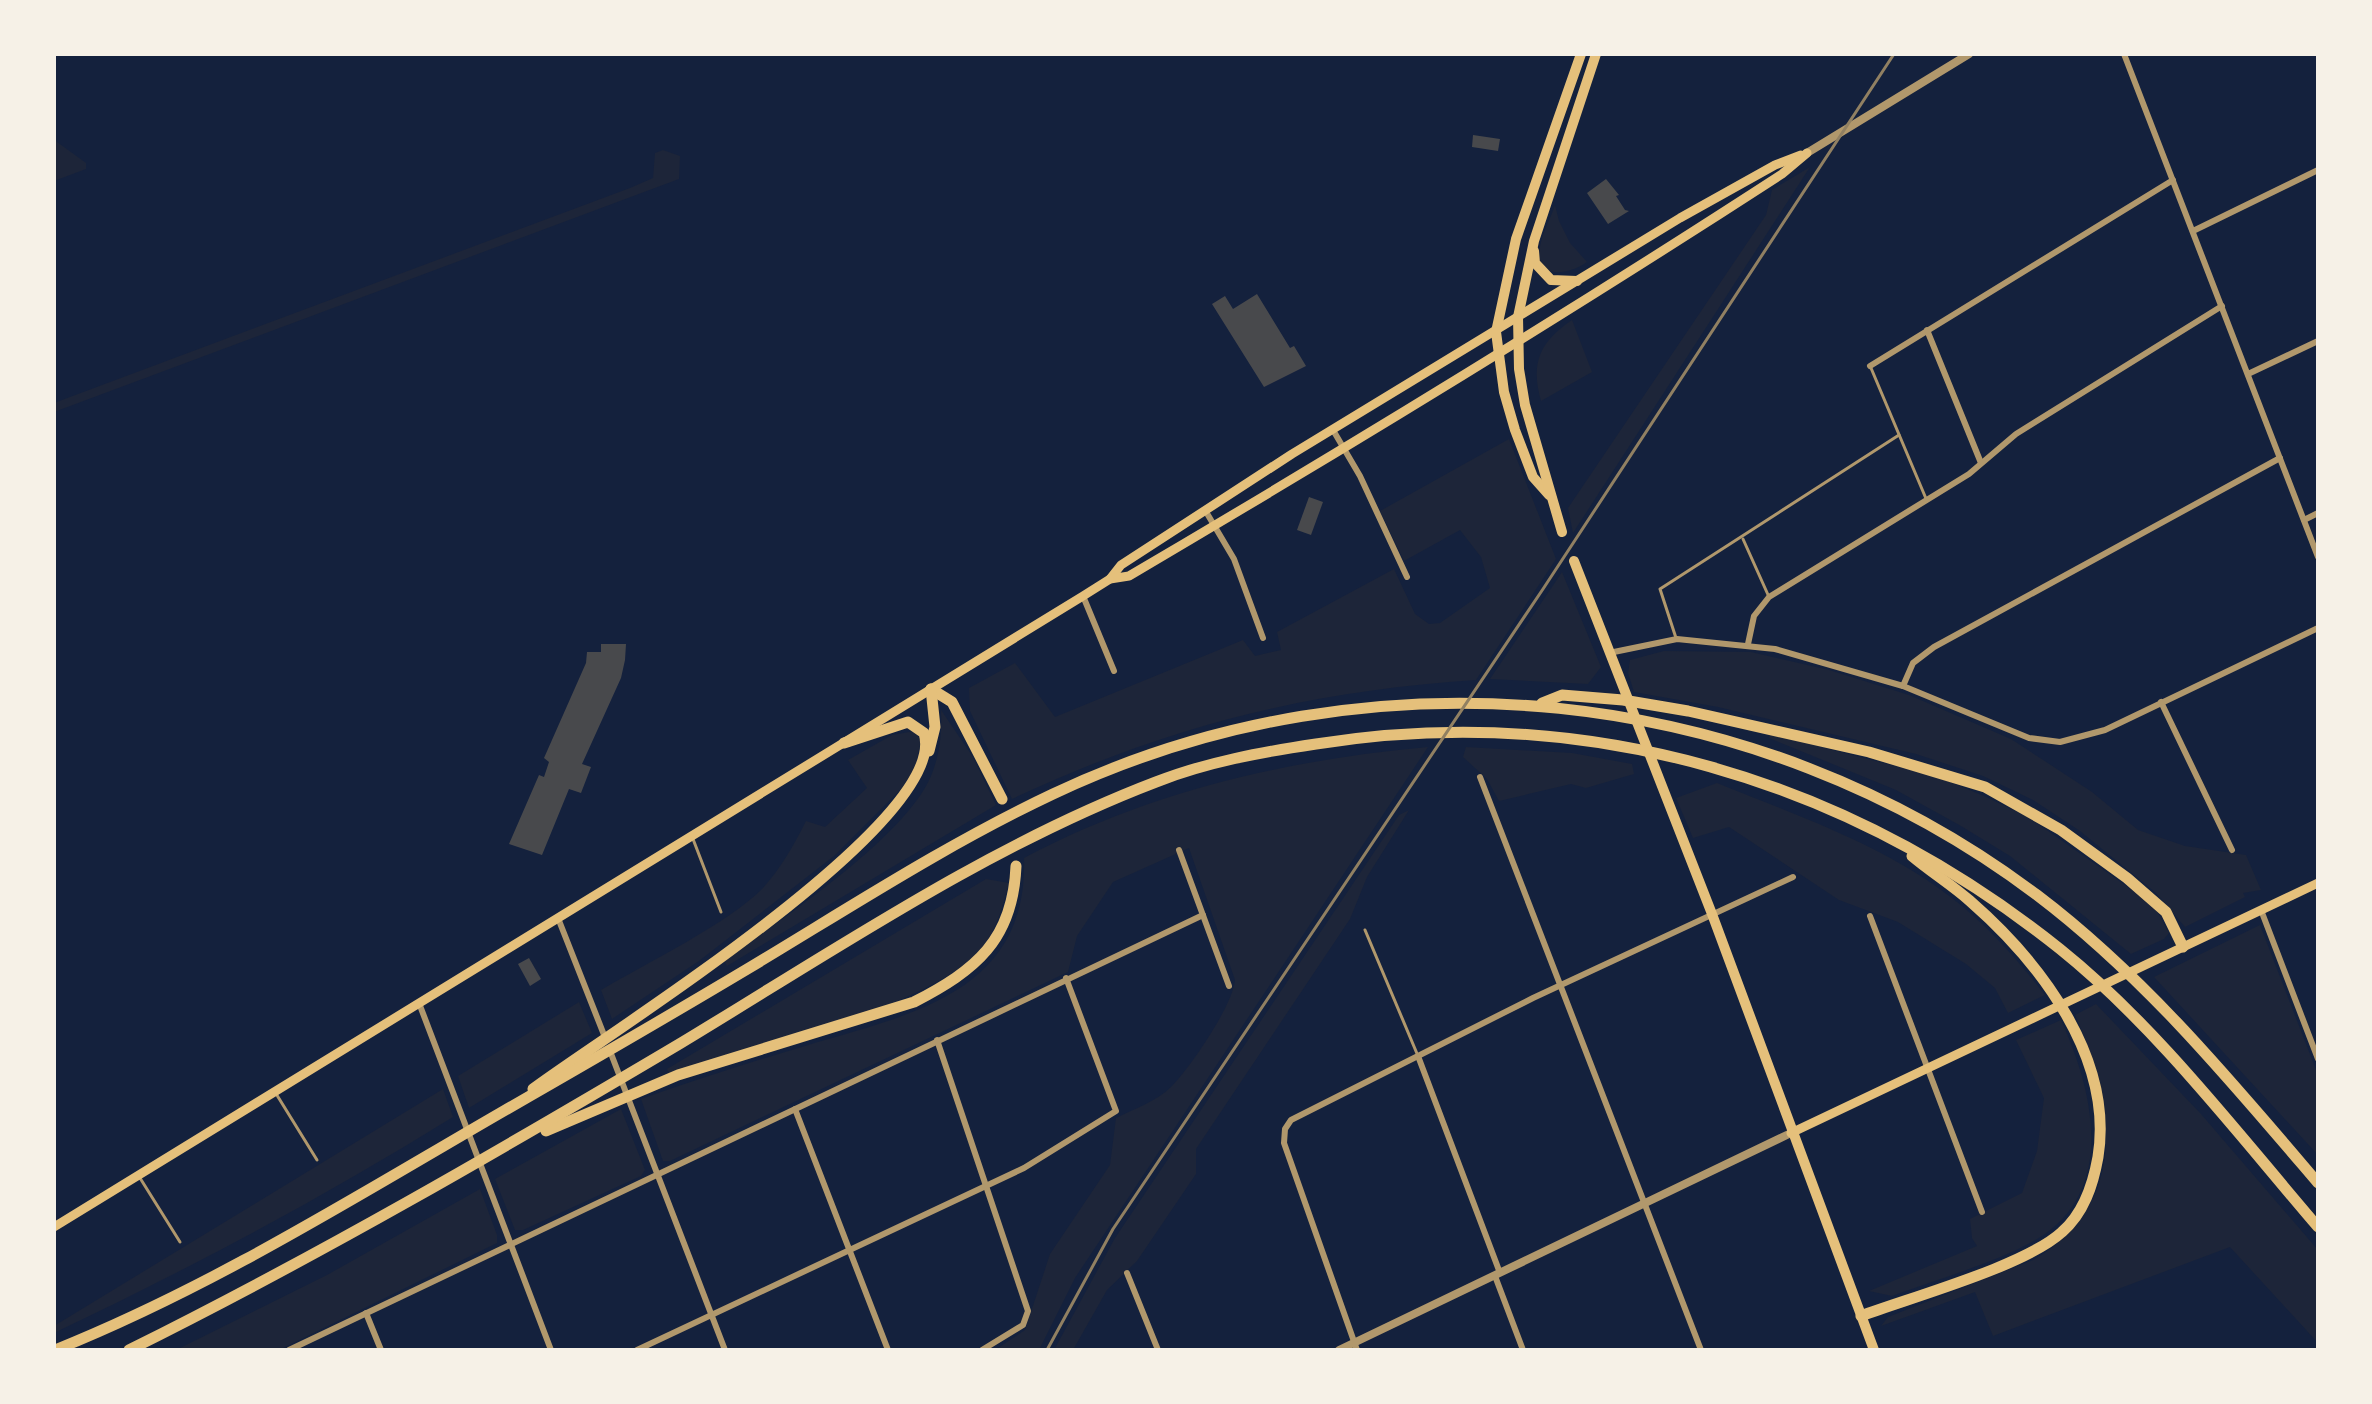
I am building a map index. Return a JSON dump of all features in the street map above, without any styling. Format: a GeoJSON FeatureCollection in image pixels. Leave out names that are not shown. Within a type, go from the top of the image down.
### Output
{"type":"FeatureCollection","features":[{"type":"Feature","properties":{"kind":"highway"},"geometry":{"type":"LineString","coordinates":[[55,1350],[110,1328],[260,1252],[437,1153],[571,1067],[641,1011],[843,862],[907,795],[927,756],[935,727],[931,689]]}},
{"type":"Feature","properties":{"kind":"highway"},"geometry":{"type":"LineString","coordinates":[[931,689],[952,702],[1002,799]]}},
{"type":"Feature","properties":{"kind":"highway"},"geometry":{"type":"LineString","coordinates":[[1538,705],[1562,695],[1688,711],[1869,752],[1985,787],[2061,830],[2127,878],[2166,912],[2183,947]]}},
{"type":"Feature","properties":{"kind":"highway"},"geometry":{"type":"LineString","coordinates":[[571,1067],[651,1026],[958,843],[1036,802],[1137,759],[1213,736],[1298,716],[1396,705],[1487,702],[1538,705],[1640,718],[1694,730],[1792,762],[1895,807],[1991,862],[2085,934],[2164,1011],[2223,1072],[2318,1183]]}},
{"type":"Feature","properties":{"kind":"highway"},"geometry":{"type":"LineString","coordinates":[[844,743],[908,722],[924,733],[927,756]]}},
{"type":"Feature","properties":{"kind":"highway"},"geometry":{"type":"LineString","coordinates":[[129,1350],[261,1284],[512,1145],[965,874],[1044,831],[1174,775],[1251,755],[1382,736],[1525,734],[1635,748],[1707,764],[1813,800],[1887,836],[1975,886],[2061,950],[2137,1022],[2318,1227]]}},
{"type":"Feature","properties":{"kind":"highway"},"geometry":{"type":"LineString","coordinates":[[1861,1316],[2026,1255],[2063,1231],[2088,1196],[2101,1135],[2094,1085],[2085,1056],[2067,1018],[2039,973],[1967,898],[1887,836]]}},
{"type":"Feature","properties":{"kind":"highway"},"geometry":{"type":"LineString","coordinates":[[512,1145],[678,1075],[914,1002],[946,985],[977,961],[1000,934],[1012,904],[1016,866]]}},
{"type":"Feature","properties":{"kind":"main road"},"geometry":{"type":"LineString","coordinates":[[1550,496],[1533,477],[1524,453],[1504,392],[1496,332],[1516,239],[1581,54]]}},
{"type":"Feature","properties":{"kind":"main road"},"geometry":{"type":"LineString","coordinates":[[1562,532],[1525,405],[1519,369],[1518,317],[1534,241],[1596,54]]}},
{"type":"Feature","properties":{"kind":"main road"},"geometry":{"type":"LineString","coordinates":[[54,1227],[1083,596],[1110,579],[1121,565],[1333,430],[1775,165],[1807,153]]}},
{"type":"Feature","properties":{"kind":"main road"},"geometry":{"type":"LineString","coordinates":[[1110,579],[1129,576],[1345,450],[1782,174],[1807,153]]}},
{"type":"Feature","properties":{"kind":"main road"},"geometry":{"type":"LineString","coordinates":[[1534,241],[1534,258],[1542,273],[1558,282],[1577,281]]}},
{"type":"Feature","properties":{"kind":"main road"},"geometry":{"type":"LineString","coordinates":[[1574,561],[1712,914],[1874,1350]]}},
{"type":"Feature","properties":{"kind":"main road"},"geometry":{"type":"LineString","coordinates":[[1791,1133],[2318,883]]}},
{"type":"Feature","properties":{"kind":"street"},"geometry":{"type":"LineString","coordinates":[[1807,153],[1969,54]]}},
{"type":"Feature","properties":{"kind":"street"},"geometry":{"type":"LineString","coordinates":[[2124,54],[2318,557]]}},
{"type":"Feature","properties":{"kind":"street"},"geometry":{"type":"LineString","coordinates":[[2193,231],[2318,170]]}},
{"type":"Feature","properties":{"kind":"street"},"geometry":{"type":"LineString","coordinates":[[1870,366],[2173,180]]}},
{"type":"Feature","properties":{"kind":"street"},"geometry":{"type":"LineString","coordinates":[[1748,644],[1754,616],[1769,597],[1927,501],[2016,434],[2222,306]]}},
{"type":"Feature","properties":{"kind":"street"},"geometry":{"type":"LineString","coordinates":[[1927,330],[1981,463]]}},
{"type":"Feature","properties":{"kind":"street"},"geometry":{"type":"LineString","coordinates":[[2248,374],[2318,341]]}},
{"type":"Feature","properties":{"kind":"street"},"geometry":{"type":"LineString","coordinates":[[1333,430],[1407,577]]}},
{"type":"Feature","properties":{"kind":"street"},"geometry":{"type":"LineString","coordinates":[[1903,686],[1913,663],[1934,647],[2280,458]]}},
{"type":"Feature","properties":{"kind":"street"},"geometry":{"type":"LineString","coordinates":[[1205,510],[1234,559],[1263,638]]}},
{"type":"Feature","properties":{"kind":"street"},"geometry":{"type":"LineString","coordinates":[[2304,520],[2318,513]]}},
{"type":"Feature","properties":{"kind":"street"},"geometry":{"type":"LineString","coordinates":[[1083,596],[1114,671]]}},
{"type":"Feature","properties":{"kind":"street"},"geometry":{"type":"LineString","coordinates":[[1609,653],[1677,639],[1748,644],[1824,661],[1903,686],[2044,742],[2073,741],[2318,628]]}},
{"type":"Feature","properties":{"kind":"street"},"geometry":{"type":"LineString","coordinates":[[2161,702],[2232,850]]}},
{"type":"Feature","properties":{"kind":"street"},"geometry":{"type":"LineString","coordinates":[[1480,777],[1701,1350]]}},
{"type":"Feature","properties":{"kind":"street"},"geometry":{"type":"LineString","coordinates":[[1179,850],[1229,986]]}},
{"type":"Feature","properties":{"kind":"street"},"geometry":{"type":"LineString","coordinates":[[1356,1346],[1284,1143],[1285,1129],[1299,1115],[1560,986],[1793,877]]}},
{"type":"Feature","properties":{"kind":"street"},"geometry":{"type":"LineString","coordinates":[[2261,910],[2318,1059]]}},
{"type":"Feature","properties":{"kind":"street"},"geometry":{"type":"LineString","coordinates":[[289,1350],[1203,915]]}},
{"type":"Feature","properties":{"kind":"street"},"geometry":{"type":"LineString","coordinates":[[1870,916],[1982,1212]]}},
{"type":"Feature","properties":{"kind":"street"},"geometry":{"type":"LineString","coordinates":[[558,918],[725,1350]]}},
{"type":"Feature","properties":{"kind":"street"},"geometry":{"type":"LineString","coordinates":[[637,1350],[1024,1168],[1116,1111],[1066,978]]}},
{"type":"Feature","properties":{"kind":"street"},"geometry":{"type":"LineString","coordinates":[[419,1003],[551,1350]]}},
{"type":"Feature","properties":{"kind":"street"},"geometry":{"type":"LineString","coordinates":[[937,1040],[1027,1304],[1027,1318],[1010,1335],[982,1350]]}},
{"type":"Feature","properties":{"kind":"street"},"geometry":{"type":"LineString","coordinates":[[1418,1056],[1523,1350]]}},
{"type":"Feature","properties":{"kind":"street"},"geometry":{"type":"LineString","coordinates":[[795,1109],[888,1350]]}},
{"type":"Feature","properties":{"kind":"street"},"geometry":{"type":"LineString","coordinates":[[1339,1350],[1356,1346],[1497,1274],[1791,1133]]}},
{"type":"Feature","properties":{"kind":"street"},"geometry":{"type":"LineString","coordinates":[[1127,1273],[1158,1350]]}},
{"type":"Feature","properties":{"kind":"street"},"geometry":{"type":"LineString","coordinates":[[366,1313],[381,1350]]}},
{"type":"Feature","properties":{"kind":"lane"},"geometry":{"type":"LineString","coordinates":[[1870,366],[1927,501]]}},
{"type":"Feature","properties":{"kind":"lane"},"geometry":{"type":"LineString","coordinates":[[1677,639],[1660,589],[1899,435]]}},
{"type":"Feature","properties":{"kind":"lane"},"geometry":{"type":"LineString","coordinates":[[1742,537],[1769,597]]}},
{"type":"Feature","properties":{"kind":"lane"},"geometry":{"type":"LineString","coordinates":[[692,836],[721,912]]}},
{"type":"Feature","properties":{"kind":"lane"},"geometry":{"type":"LineString","coordinates":[[1365,930],[1418,1056]]}},
{"type":"Feature","properties":{"kind":"lane"},"geometry":{"type":"LineString","coordinates":[[275,1092],[317,1160]]}},
{"type":"Feature","properties":{"kind":"lane"},"geometry":{"type":"LineString","coordinates":[[138,1175],[180,1242]]}},
{"type":"Feature","properties":{"kind":"shaded area"},"geometry":{"type":"Polygon","coordinates":[[[54,135],[57,142],[86,163],[86,169],[54,181],[54,135]]]}},
{"type":"Feature","properties":{"kind":"shaded area"},"geometry":{"type":"Polygon","coordinates":[[[663,150],[680,156],[679,179],[54,412],[54,403],[630,188],[653,178],[655,153],[663,150]]]}},
{"type":"Feature","properties":{"kind":"shaded area"},"geometry":{"type":"Polygon","coordinates":[[[1810,167],[1573,533],[1568,508],[1766,215],[1772,190],[1810,167]]]}},
{"type":"Feature","properties":{"kind":"shaded area"},"geometry":{"type":"Polygon","coordinates":[[[1555,205],[1570,243],[1587,262],[1563,272],[1547,270],[1539,258],[1543,236],[1555,205]]]}},
{"type":"Feature","properties":{"kind":"shaded area"},"geometry":{"type":"Polygon","coordinates":[[[1572,320],[1592,372],[1541,401],[1537,375],[1540,354],[1552,336],[1572,320]]]}},
{"type":"Feature","properties":{"kind":"shaded area"},"geometry":{"type":"Polygon","coordinates":[[[1509,439],[1556,559],[1476,680],[1354,693],[1238,717],[1125,752],[1012,799],[970,711],[969,688],[1015,663],[1055,717],[1243,640],[1255,656],[1281,650],[1277,632],[1394,569],[1415,614],[1429,624],[1440,623],[1490,588],[1481,557],[1460,530],[1404,561],[1380,511],[1509,439]]]}},
{"type":"Feature","properties":{"kind":"shaded area"},"geometry":{"type":"Polygon","coordinates":[[[1562,572],[1601,667],[1588,684],[1490,679],[1562,572]]]}},
{"type":"Feature","properties":{"kind":"shaded area"},"geometry":{"type":"Polygon","coordinates":[[[1664,651],[1751,652],[1829,670],[1909,695],[2011,739],[2092,792],[2138,830],[2185,846],[2246,855],[2261,890],[2243,893],[2245,897],[2185,927],[2156,893],[2080,831],[2033,800],[1983,776],[1916,754],[1718,707],[1634,692],[1628,673],[1630,660],[1664,651]]]}},
{"type":"Feature","properties":{"kind":"shaded area"},"geometry":{"type":"Polygon","coordinates":[[[941,710],[973,757],[996,805],[727,966],[724,961],[807,901],[868,851],[917,800],[936,760],[941,735],[941,710]]]}},
{"type":"Feature","properties":{"kind":"shaded area"},"geometry":{"type":"Polygon","coordinates":[[[915,731],[921,740],[915,768],[902,788],[834,856],[699,961],[612,1019],[601,990],[708,929],[748,901],[776,872],[806,821],[825,827],[867,788],[848,760],[892,735],[915,731]]]}},
{"type":"Feature","properties":{"kind":"shaded area"},"geometry":{"type":"Polygon","coordinates":[[[1770,734],[1938,777],[2028,817],[2145,899],[2156,909],[2169,933],[2164,939],[2131,954],[2010,856],[1961,826],[1896,790],[1769,738],[1770,734]]]}},
{"type":"Feature","properties":{"kind":"shaded area"},"geometry":{"type":"Polygon","coordinates":[[[1428,747],[1075,1278],[1039,1350],[995,1350],[1025,1330],[1050,1254],[1110,1165],[1116,1118],[1152,1101],[1171,1087],[1209,1036],[1232,991],[1235,980],[1189,848],[1113,882],[1077,936],[1068,972],[670,1161],[663,1161],[641,1099],[884,1022],[955,991],[984,969],[1006,940],[1020,904],[1024,858],[1120,814],[1220,782],[1323,760],[1428,747]]]}},
{"type":"Feature","properties":{"kind":"shaded area"},"geometry":{"type":"Polygon","coordinates":[[[1466,747],[1572,753],[1632,764],[1634,774],[1586,788],[1571,784],[1499,801],[1487,779],[1463,757],[1466,747]]]}},
{"type":"Feature","properties":{"kind":"shaded area"},"geometry":{"type":"Polygon","coordinates":[[[1717,783],[1830,829],[1886,856],[1937,887],[1981,923],[2045,995],[2008,1013],[1995,988],[1966,964],[1898,922],[1839,900],[1729,827],[1693,838],[1676,798],[1717,783]]]}},
{"type":"Feature","properties":{"kind":"shaded area"},"geometry":{"type":"Polygon","coordinates":[[[1409,810],[1367,877],[1350,919],[1196,1149],[1196,1174],[1137,1261],[1107,1290],[1073,1350],[1054,1350],[1115,1238],[1399,815],[1409,810]]]}},
{"type":"Feature","properties":{"kind":"shaded area"},"geometry":{"type":"Polygon","coordinates":[[[986,879],[1009,883],[989,938],[960,967],[926,988],[838,1023],[669,1073],[667,1069],[986,879]]]}},
{"type":"Feature","properties":{"kind":"shaded area"},"geometry":{"type":"Polygon","coordinates":[[[2260,925],[2318,1075],[2318,1155],[2154,977],[2260,925]]]}},
{"type":"Feature","properties":{"kind":"shaded area"},"geometry":{"type":"Polygon","coordinates":[[[579,1002],[592,1033],[469,1108],[458,1076],[579,1002]]]}},
{"type":"Feature","properties":{"kind":"shaded area"},"geometry":{"type":"Polygon","coordinates":[[[2096,1004],[2201,1114],[2318,1250],[2318,1343],[2230,1247],[1993,1336],[1975,1292],[1881,1326],[1888,1317],[2033,1260],[2065,1237],[2086,1210],[2100,1181],[2105,1150],[2105,1116],[2099,1083],[2075,1015],[2096,1004]]]}},
{"type":"Feature","properties":{"kind":"shaded area"},"geometry":{"type":"Polygon","coordinates":[[[2061,1020],[2081,1074],[2091,1133],[2090,1161],[2082,1188],[2068,1213],[2045,1234],[1992,1261],[1892,1296],[1869,1291],[1977,1246],[1972,1238],[1970,1219],[2022,1193],[2037,1151],[2044,1098],[2016,1040],[2061,1020]]]}},
{"type":"Feature","properties":{"kind":"shaded area"},"geometry":{"type":"Polygon","coordinates":[[[443,1089],[453,1117],[256,1231],[54,1333],[54,1326],[443,1089]]]}},
{"type":"Feature","properties":{"kind":"shaded area"},"geometry":{"type":"Polygon","coordinates":[[[621,1109],[645,1170],[641,1176],[523,1230],[515,1230],[495,1179],[621,1109]]]}},
{"type":"Feature","properties":{"kind":"shaded area"},"geometry":{"type":"Polygon","coordinates":[[[480,1189],[497,1235],[497,1243],[279,1350],[176,1350],[327,1275],[480,1189]]]}},
{"type":"Feature","properties":{"kind":"building"},"geometry":{"type":"Polygon","coordinates":[[[1473,135],[1500,139],[1498,151],[1472,147],[1473,135]]]}},
{"type":"Feature","properties":{"kind":"building"},"geometry":{"type":"Polygon","coordinates":[[[1606,179],[1619,195],[1616,196],[1625,210],[1629,211],[1608,224],[1587,193],[1606,179]]]}},
{"type":"Feature","properties":{"kind":"building"},"geometry":{"type":"Polygon","coordinates":[[[1257,294],[1290,348],[1294,346],[1306,366],[1264,387],[1212,304],[1225,296],[1233,309],[1257,294]]]}},
{"type":"Feature","properties":{"kind":"building"},"geometry":{"type":"Polygon","coordinates":[[[1309,497],[1323,502],[1311,535],[1297,530],[1309,497]]]}},
{"type":"Feature","properties":{"kind":"building"},"geometry":{"type":"Polygon","coordinates":[[[601,644],[626,644],[625,660],[621,678],[582,764],[591,767],[581,793],[569,789],[542,855],[509,844],[539,775],[544,777],[549,762],[544,758],[586,663],[587,652],[601,652],[601,644]]]}},
{"type":"Feature","properties":{"kind":"building"},"geometry":{"type":"Polygon","coordinates":[[[529,958],[541,979],[530,986],[518,964],[529,958]]]}},
{"type":"Feature","properties":{"kind":"railway"},"geometry":{"type":"LineString","coordinates":[[1047,1350],[1113,1229],[1543,589],[1894,54]]}}]}
